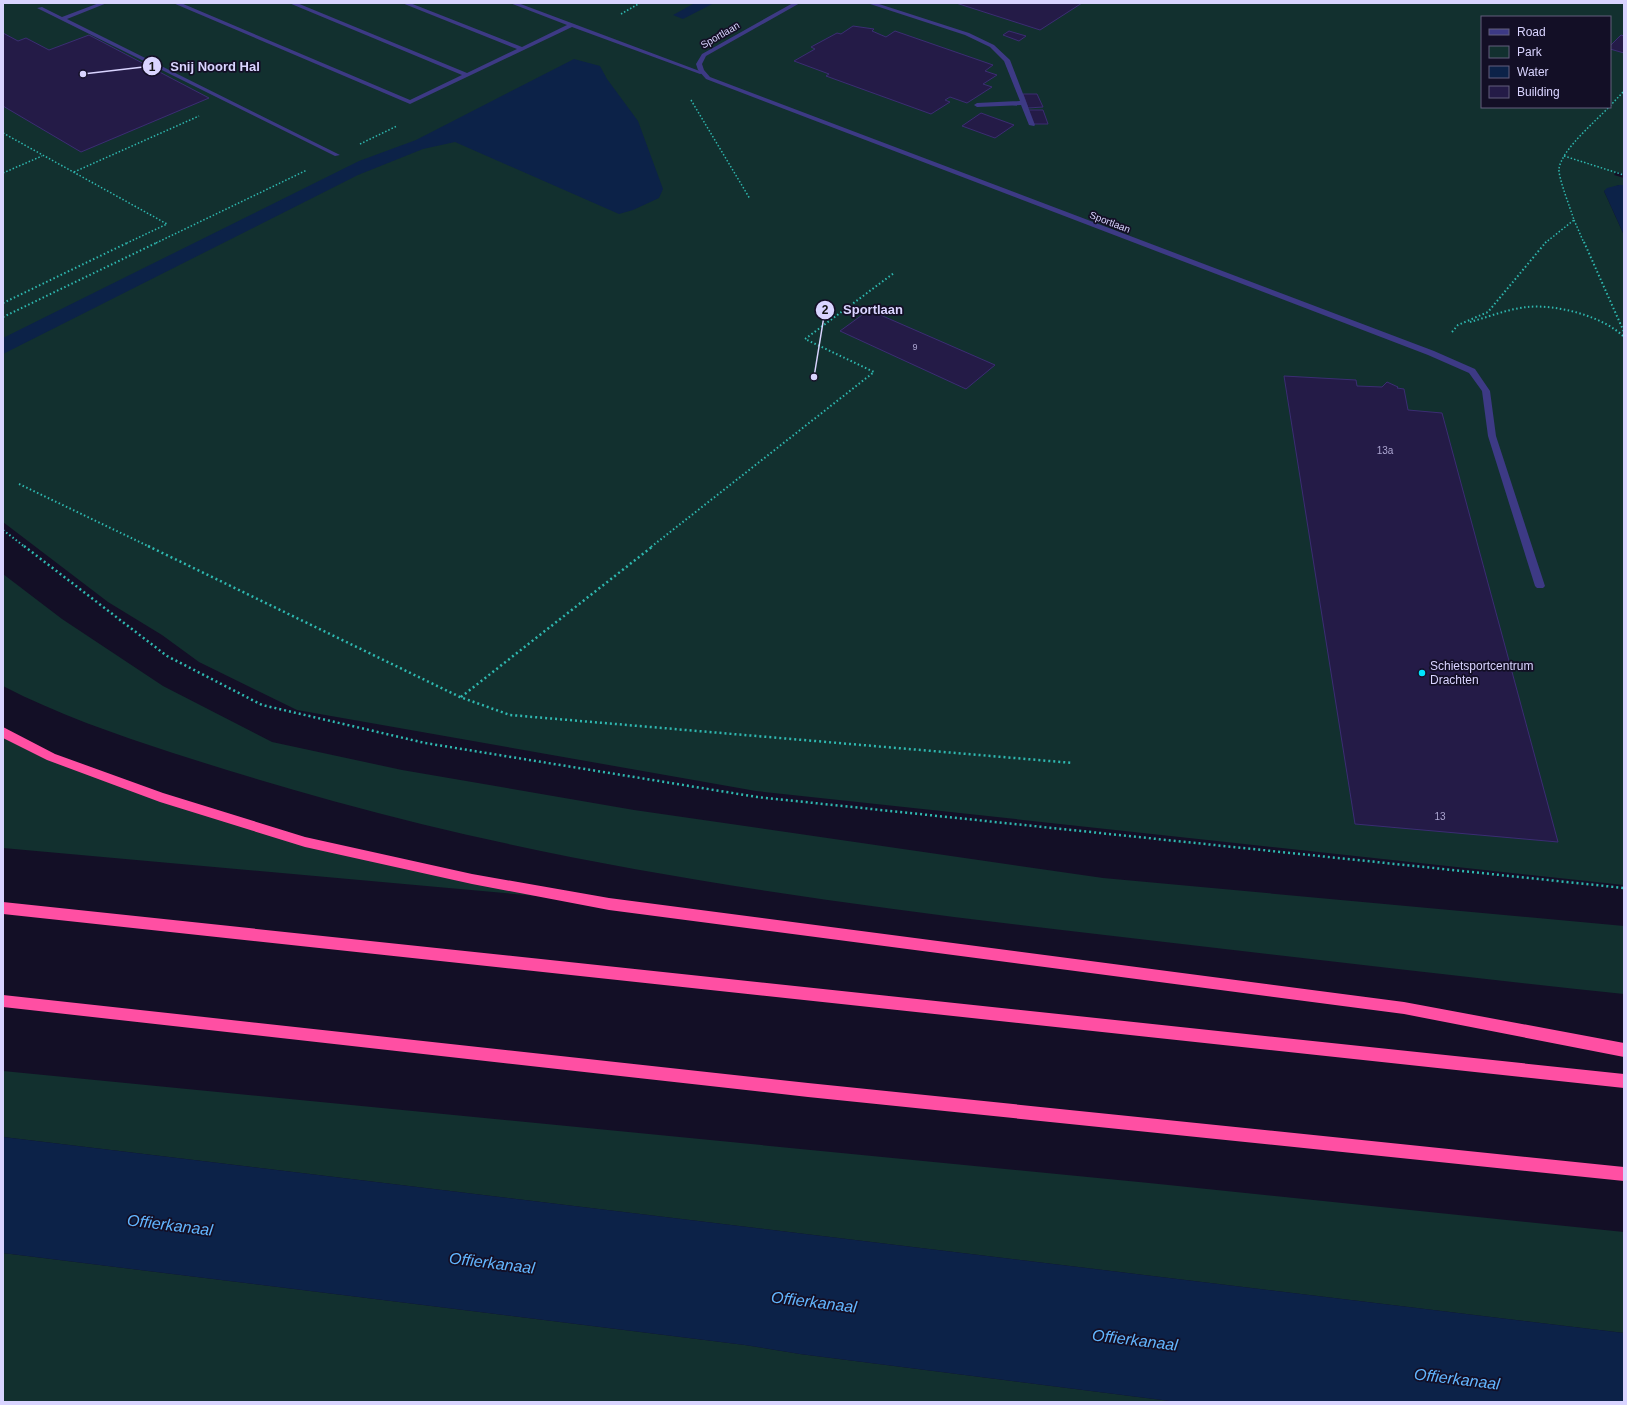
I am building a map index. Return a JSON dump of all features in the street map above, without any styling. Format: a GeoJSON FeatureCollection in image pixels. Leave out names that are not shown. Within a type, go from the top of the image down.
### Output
{"type":"FeatureCollection","features":[{"type":"Feature","properties":{"kind":"highway"},"geometry":{"type":"LineString","coordinates":[[3,732],[52,757],[191,806],[305,842],[472,879],[609,904],[1404,1008],[1624,1050]]}},
{"type":"Feature","properties":{"kind":"highway"},"geometry":{"type":"LineString","coordinates":[[3,908],[1624,1081]]}},
{"type":"Feature","properties":{"kind":"highway"},"geometry":{"type":"LineString","coordinates":[[3,1001],[808,1090],[1624,1174]]}},
{"type":"Feature","properties":{"kind":"street"},"geometry":{"type":"LineString","coordinates":[[64,18],[104,3]]}},
{"type":"Feature","properties":{"kind":"street"},"geometry":{"type":"LineString","coordinates":[[176,3],[410,102],[572,25]]}},
{"type":"Feature","properties":{"kind":"street"},"geometry":{"type":"LineString","coordinates":[[292,3],[467,75]]}},
{"type":"Feature","properties":{"kind":"street"},"geometry":{"type":"LineString","coordinates":[[405,3],[522,49]]}},
{"type":"Feature","properties":{"kind":"street"},"geometry":{"type":"LineString","coordinates":[[513,3],[702,73]]}},
{"type":"Feature","properties":{"kind":"street","name":"Sportlaan"},"geometry":{"type":"LineString","coordinates":[[797,3],[704,55],[700,58],[699,67],[702,73],[708,78],[844,131],[1431,353],[1472,372],[1486,391],[1492,436],[1540,586]]}},
{"type":"Feature","properties":{"kind":"street"},"geometry":{"type":"LineString","coordinates":[[870,3],[967,34],[992,46],[1007,60],[1032,125]]}},
{"type":"Feature","properties":{"kind":"street"},"geometry":{"type":"LineString","coordinates":[[40,8],[64,18],[337,155]]}},
{"type":"Feature","properties":{"kind":"street"},"geometry":{"type":"LineString","coordinates":[[977,105],[1024,103]]}},
{"type":"Feature","properties":{"kind":"path"},"geometry":{"type":"LineString","coordinates":[[618,16],[640,3]]}},
{"type":"Feature","properties":{"kind":"path"},"geometry":{"type":"LineString","coordinates":[[702,73],[687,92],[750,199]]}},
{"type":"Feature","properties":{"kind":"path"},"geometry":{"type":"LineString","coordinates":[[1611,104],[1624,91]]}},
{"type":"Feature","properties":{"kind":"path"},"geometry":{"type":"LineString","coordinates":[[74,172],[230,102]]}},
{"type":"Feature","properties":{"kind":"path"},"geometry":{"type":"LineString","coordinates":[[1607,108],[1564,156],[1559,170],[1574,220],[1624,332]]}},
{"type":"Feature","properties":{"kind":"path"},"geometry":{"type":"LineString","coordinates":[[3,133],[167,224],[3,303]]}},
{"type":"Feature","properties":{"kind":"path"},"geometry":{"type":"LineString","coordinates":[[3,173],[43,155]]}},
{"type":"Feature","properties":{"kind":"path"},"geometry":{"type":"LineString","coordinates":[[3,317],[337,155]]}},
{"type":"Feature","properties":{"kind":"path"},"geometry":{"type":"LineString","coordinates":[[1564,156],[1624,175]]}},
{"type":"Feature","properties":{"kind":"path"},"geometry":{"type":"LineString","coordinates":[[1431,353],[1458,325],[1488,312],[1544,244],[1574,220]]}},
{"type":"Feature","properties":{"kind":"path"},"geometry":{"type":"LineString","coordinates":[[460,697],[874,372],[805,339],[894,273]]}},
{"type":"Feature","properties":{"kind":"path"},"geometry":{"type":"LineString","coordinates":[[1458,325],[1505,314],[1515,309],[1541,307],[1584,314],[1606,323],[1624,337]]}},
{"type":"Feature","properties":{"kind":"path"},"geometry":{"type":"LineString","coordinates":[[19,484],[460,697],[510,715],[1073,763]]}},
{"type":"Feature","properties":{"kind":"path"},"geometry":{"type":"LineString","coordinates":[[3,530],[167,656],[262,705],[425,743],[757,797],[1624,888]]}},
{"type":"Feature","properties":{"kind":"green space"},"geometry":{"type":"Polygon","coordinates":[[[3,3],[1624,3],[1624,174],[1616,172],[1614,175],[1624,178],[1624,185],[1619,185],[1604,191],[1624,235],[1624,885],[756,791],[297,710],[199,662],[162,635],[108,602],[3,522],[3,3]]]}},
{"type":"Feature","properties":{"kind":"green space"},"geometry":{"type":"Polygon","coordinates":[[[3,574],[62,619],[163,686],[272,742],[402,770],[634,810],[1103,878],[1624,926],[1624,994],[970,919],[786,894],[604,863],[513,845],[333,801],[253,778],[108,731],[44,706],[3,686],[3,574]]]}},
{"type":"Feature","properties":{"kind":"green space"},"geometry":{"type":"Polygon","coordinates":[[[3,736],[42,755],[286,836],[559,898],[3,848],[3,736]]]}},
{"type":"Feature","properties":{"kind":"green space"},"geometry":{"type":"Polygon","coordinates":[[[3,1071],[1149,1183],[1624,1232],[1624,1333],[3,1137],[3,1071]]]}},
{"type":"Feature","properties":{"kind":"green space"},"geometry":{"type":"Polygon","coordinates":[[[3,1253],[745,1345],[800,1354],[1178,1402],[3,1402],[3,1253]]]}},
{"type":"Feature","properties":{"kind":"water"},"geometry":{"type":"Polygon","coordinates":[[[695,3],[714,3],[683,19],[673,15],[695,3]]]}},
{"type":"Feature","properties":{"kind":"water"},"geometry":{"type":"Polygon","coordinates":[[[574,59],[600,66],[607,79],[638,121],[663,189],[659,198],[633,210],[619,214],[455,142],[423,149],[358,175],[3,354],[3,338],[359,161],[416,140],[574,59]]]}},
{"type":"Feature","properties":{"kind":"water"},"geometry":{"type":"Polygon","coordinates":[[[1624,185],[1624,235],[1604,191],[1607,188],[1624,185]]]}},
{"type":"Feature","properties":{"kind":"water","name":"Offierkanaal"},"geometry":{"type":"Polygon","coordinates":[[[3,1137],[1624,1333],[1624,1402],[1178,1402],[800,1354],[745,1345],[3,1253],[3,1137]]]}},
{"type":"Feature","properties":{"kind":"building"},"geometry":{"type":"Polygon","coordinates":[[[956,3],[1082,3],[1040,30],[956,3]]]}},
{"type":"Feature","properties":{"kind":"building"},"geometry":{"type":"Polygon","coordinates":[[[853,26],[874,29],[872,31],[886,37],[895,31],[993,65],[985,71],[997,75],[983,84],[992,87],[967,103],[950,97],[945,100],[950,102],[931,114],[826,76],[829,74],[794,61],[815,49],[811,47],[837,33],[841,34],[853,26]]]}},
{"type":"Feature","properties":{"kind":"building"},"geometry":{"type":"Polygon","coordinates":[[[1009,31],[1026,36],[1019,41],[1003,35],[1009,31]]]}},
{"type":"Feature","properties":{"kind":"building"},"geometry":{"type":"Polygon","coordinates":[[[3,33],[18,41],[26,38],[49,50],[89,35],[209,98],[81,152],[3,106],[3,33]]]}},
{"type":"Feature","properties":{"kind":"building"},"geometry":{"type":"Polygon","coordinates":[[[1621,35],[1624,36],[1624,53],[1611,49],[1611,45],[1621,35]]]}},
{"type":"Feature","properties":{"kind":"building"},"geometry":{"type":"Polygon","coordinates":[[[1023,94],[1037,94],[1043,107],[1028,108],[1023,94]]]}},
{"type":"Feature","properties":{"kind":"building"},"geometry":{"type":"Polygon","coordinates":[[[1028,110],[1043,110],[1048,124],[1033,124],[1028,110]]]}},
{"type":"Feature","properties":{"kind":"building"},"geometry":{"type":"Polygon","coordinates":[[[981,113],[1014,125],[995,138],[962,126],[981,113]]]}},
{"type":"Feature","properties":{"kind":"building"},"geometry":{"type":"Polygon","coordinates":[[[869,310],[995,365],[966,389],[840,331],[869,310]]]}},
{"type":"Feature","properties":{"kind":"building","name":"Schietsportcentrum Drachten"},"geometry":{"type":"Polygon","coordinates":[[[1284,376],[1356,380],[1357,386],[1382,387],[1387,382],[1398,387],[1397,388],[1404,389],[1408,410],[1442,413],[1558,842],[1355,824],[1284,376]]]}},
{"type":"Feature","properties":{"kind":"place","name":"Snij Noord Hal"},"geometry":{"type":"Point","coordinates":[83,74]}},
{"type":"Feature","properties":{"kind":"place","name":"Sportlaan"},"geometry":{"type":"Point","coordinates":[814,377]}},
{"type":"Feature","properties":{"kind":"place","name":"Schietsportcentrum Drachten"},"geometry":{"type":"Point","coordinates":[1422,673]}}]}
